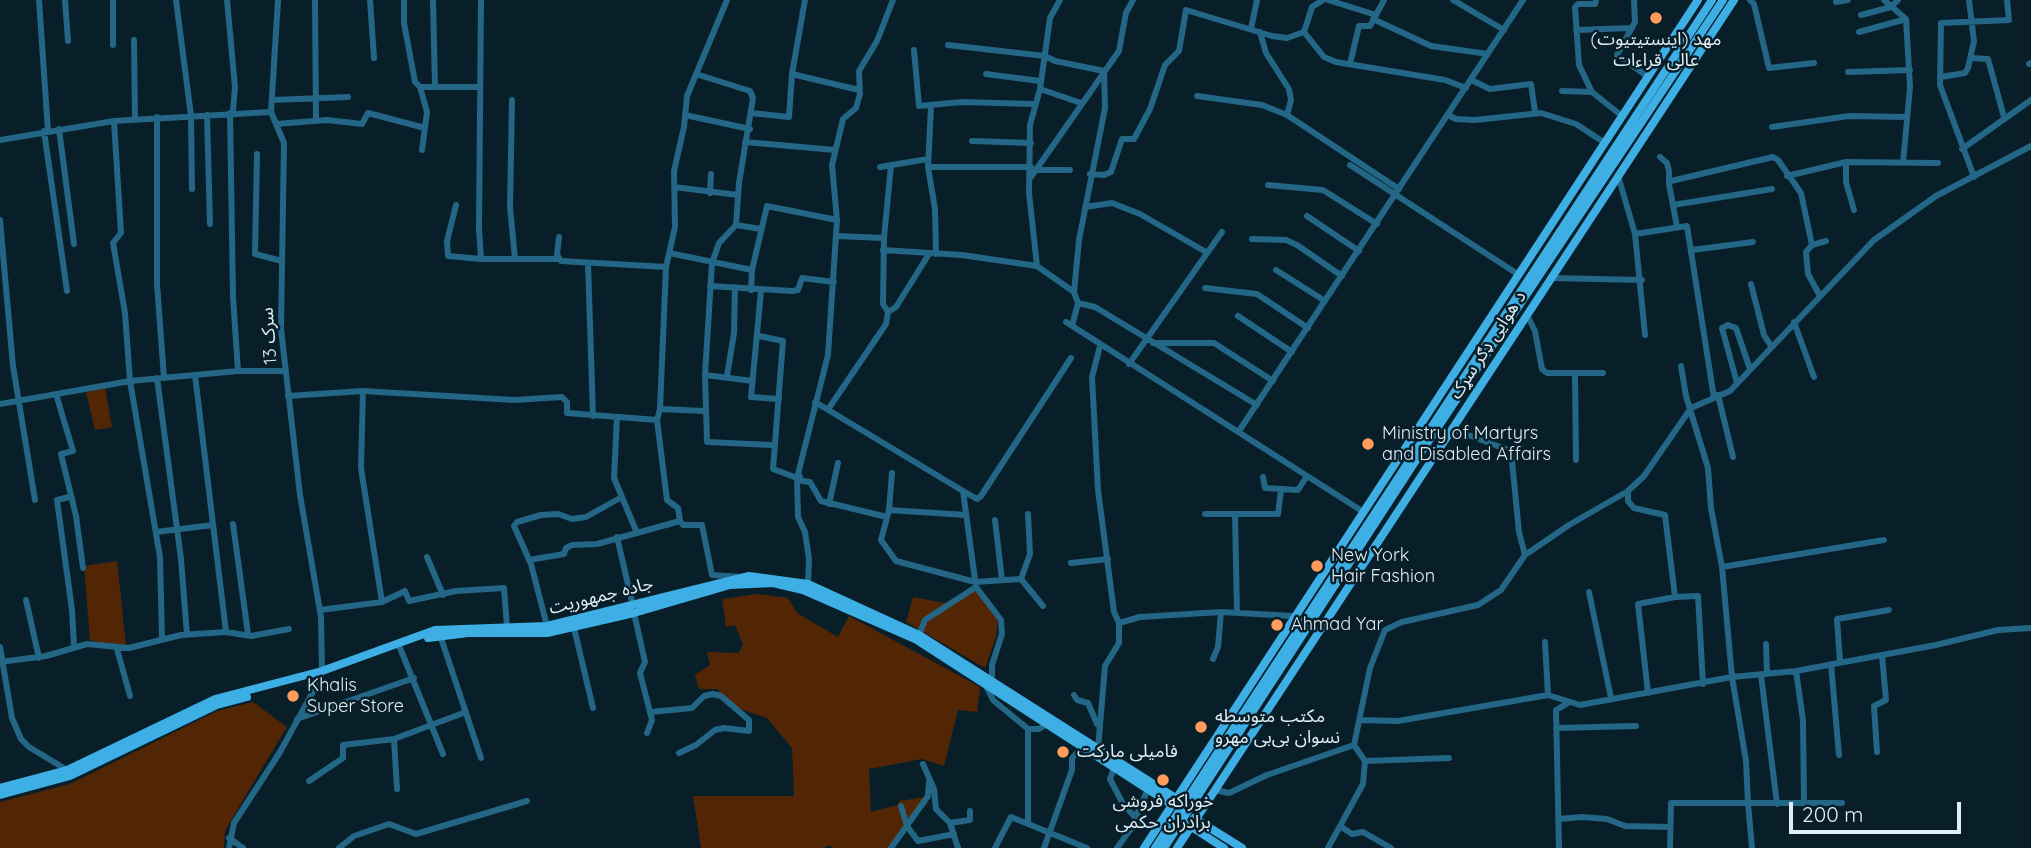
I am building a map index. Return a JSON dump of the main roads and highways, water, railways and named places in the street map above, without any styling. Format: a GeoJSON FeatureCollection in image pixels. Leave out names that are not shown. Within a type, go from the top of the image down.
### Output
{"type":"FeatureCollection","features":[{"type":"Feature","properties":{"kind":"main road","name":"د هوایی ډګر سړک"},"geometry":{"type":"LineString","coordinates":[[1144,848],[1179,811],[1292,617],[1698,0]]}},
{"type":"Feature","properties":{"kind":"main road"},"geometry":{"type":"LineString","coordinates":[[1164,848],[1179,811],[1712,0]]}},
{"type":"Feature","properties":{"kind":"main road"},"geometry":{"type":"LineString","coordinates":[[1154,848],[1723,0]]}},
{"type":"Feature","properties":{"kind":"main road","name":"د هوایی ډګر سړک"},"geometry":{"type":"LineString","coordinates":[[1177,848],[1551,278],[1619,179],[1734,0]]}},
{"type":"Feature","properties":{"kind":"main road","name":"جاده جمهوریت"},"geometry":{"type":"LineString","coordinates":[[399,646],[440,635],[547,633],[574,628],[741,577],[778,578],[807,584],[919,635],[1179,811]]}},
{"type":"Feature","properties":{"kind":"main road","name":"جاده جمهوریت"},"geometry":{"type":"LineString","coordinates":[[0,795],[70,776],[217,705],[321,674],[435,630],[547,626],[633,609],[730,585],[773,583],[803,590],[915,639],[1098,749],[1179,811]]}},
{"type":"Feature","properties":{"kind":"main road","name":"جاده جمهوریت"},"geometry":{"type":"LineString","coordinates":[[0,788],[67,770],[215,699],[321,674]]}},
{"type":"Feature","properties":{"kind":"main road"},"geometry":{"type":"LineString","coordinates":[[1179,811],[1224,848]]}},
{"type":"Feature","properties":{"kind":"main road"},"geometry":{"type":"LineString","coordinates":[[1193,823],[1242,848]]}},
{"type":"Feature","properties":{"kind":"place","name":"مهد (اینستیتیوت) عالی قراءات"},"geometry":{"type":"Point","coordinates":[1656,18]}},
{"type":"Feature","properties":{"kind":"place","name":"Ministry of Martyrs and Disabled Affairs"},"geometry":{"type":"Point","coordinates":[1368,444]}},
{"type":"Feature","properties":{"kind":"place","name":"New York Hair Fashion"},"geometry":{"type":"Point","coordinates":[1317,566]}},
{"type":"Feature","properties":{"kind":"place","name":"Ahmad Yar"},"geometry":{"type":"Point","coordinates":[1277,625]}},
{"type":"Feature","properties":{"kind":"place","name":"Khalis Super Store"},"geometry":{"type":"Point","coordinates":[293,696]}},
{"type":"Feature","properties":{"kind":"place","name":"مکتب متوسطه نسوان بی‌بی مهرو"},"geometry":{"type":"Point","coordinates":[1201,727]}},
{"type":"Feature","properties":{"kind":"place","name":"فامیلی مارکت"},"geometry":{"type":"Point","coordinates":[1063,752]}},
{"type":"Feature","properties":{"kind":"place","name":"خوراکه فروشی برادران حکمی"},"geometry":{"type":"Point","coordinates":[1163,780]}}]}
